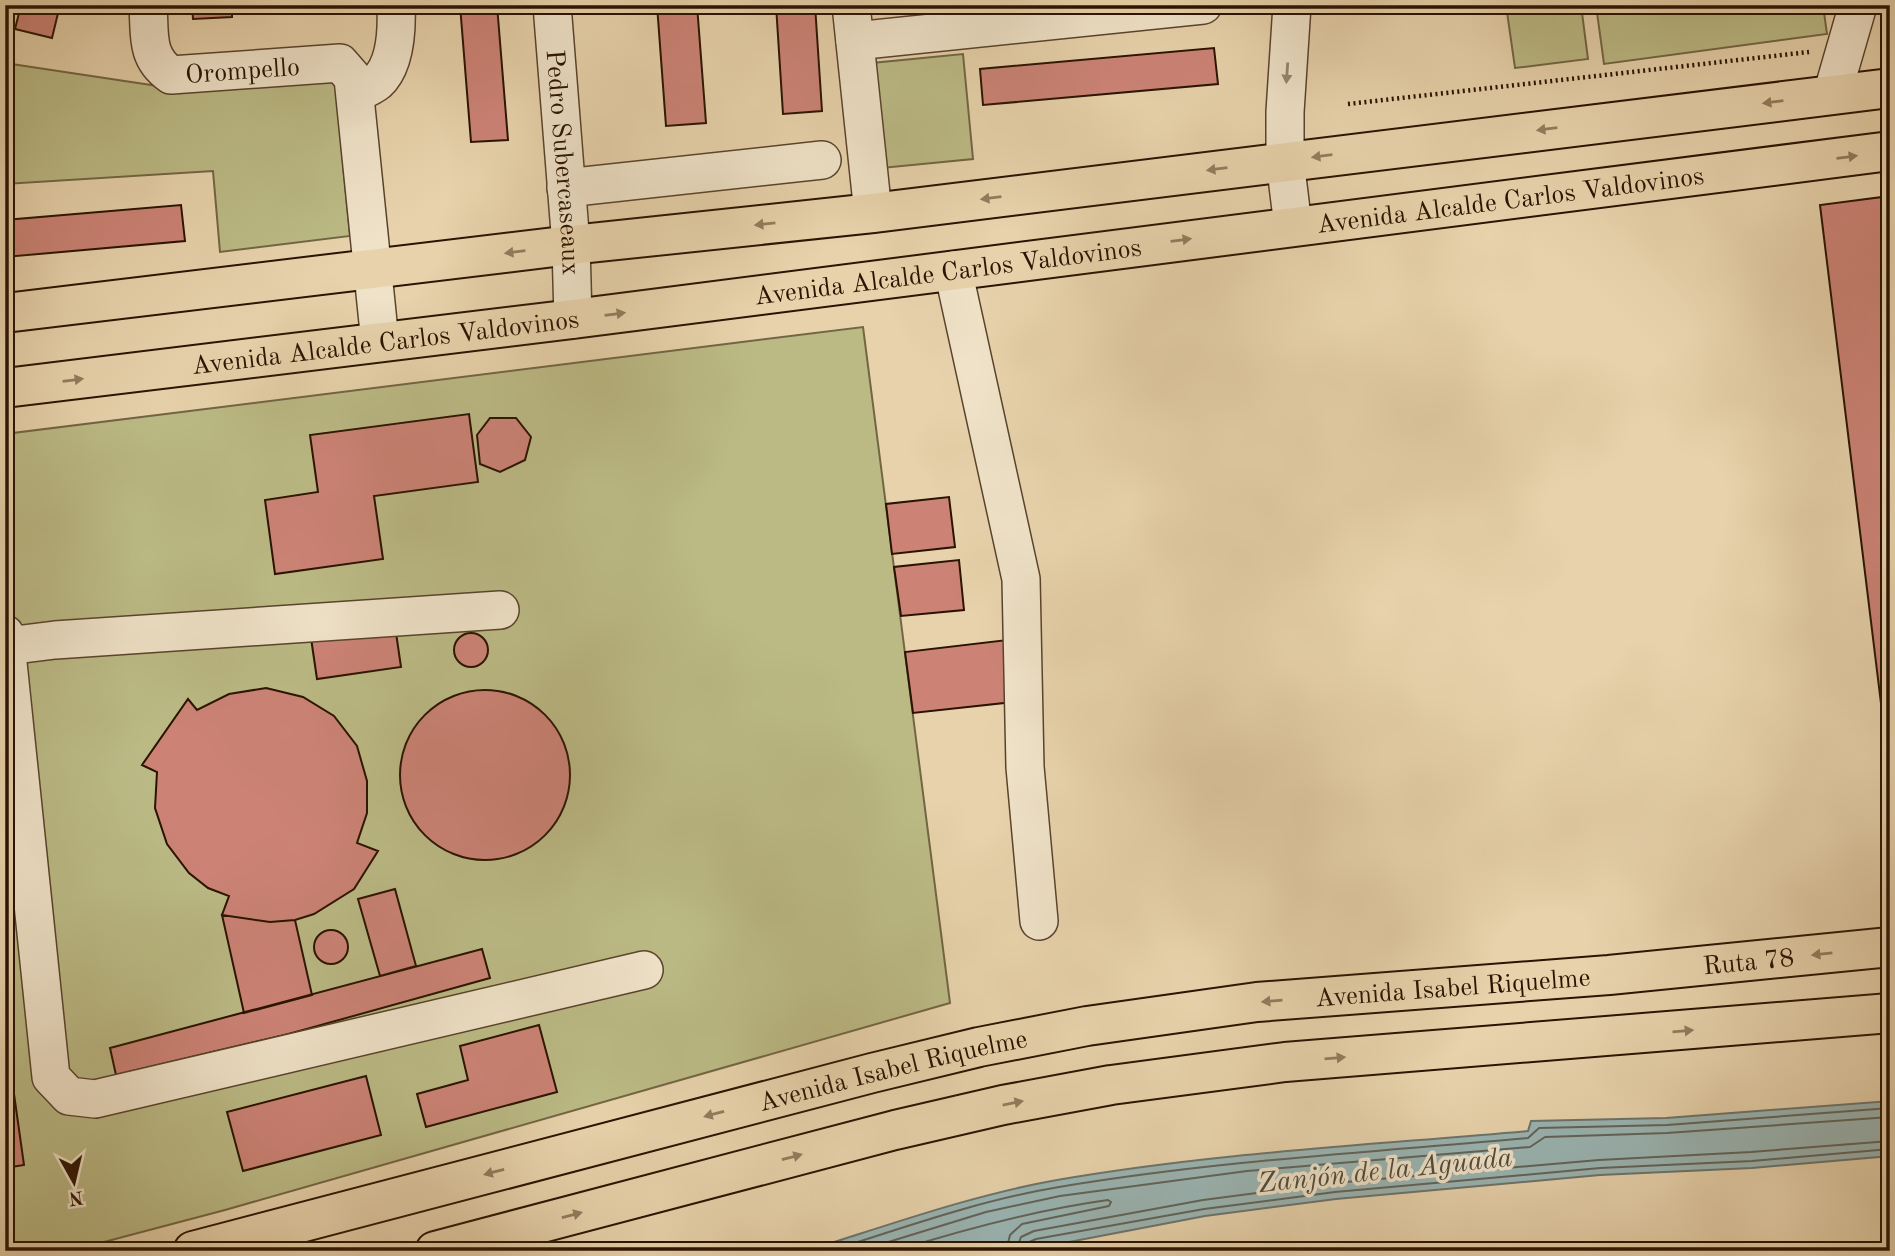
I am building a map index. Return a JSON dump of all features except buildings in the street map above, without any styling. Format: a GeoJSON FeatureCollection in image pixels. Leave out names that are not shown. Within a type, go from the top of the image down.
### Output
{"type":"FeatureCollection","features":[{"type":"Feature","properties":{"kind":"main road"},"geometry":{"type":"LineString","coordinates":[[5,313],[571,245],[873,213],[1890,88]]}},
{"type":"Feature","properties":{"kind":"main road","name":"Avenida Alcalde Carlos Valdovinos"},"geometry":{"type":"LineString","coordinates":[[5,388],[573,319],[1890,151]]}},
{"type":"Feature","properties":{"kind":"main road","name":"Ruta 78"},"geometry":{"type":"LineString","coordinates":[[1609,975],[1890,947]]}},
{"type":"Feature","properties":{"kind":"main road","name":"Avenida Isabel Riquelme"},"geometry":{"type":"LineString","coordinates":[[193,1251],[979,1047],[1087,1026],[1257,1002],[1609,975]]}},
{"type":"Feature","properties":{"kind":"main road"},"geometry":{"type":"LineString","coordinates":[[435,1251],[895,1130],[1003,1105],[1111,1085],[1285,1062],[1890,1013]]}},
{"type":"Feature","properties":{"kind":"street","name":"Orompello"},"geometry":{"type":"LineString","coordinates":[[148,5],[152,55],[160,67],[172,75],[348,78]]}},
{"type":"Feature","properties":{"kind":"street"},"geometry":{"type":"LineString","coordinates":[[380,342],[374,269],[348,78],[379,80],[388,62],[396,33],[396,5]]}},
{"type":"Feature","properties":{"kind":"street","name":"Pedro Subercaseaux"},"geometry":{"type":"LineString","coordinates":[[552,5],[571,245],[573,319]]}},
{"type":"Feature","properties":{"kind":"street"},"geometry":{"type":"LineString","coordinates":[[873,213],[853,23],[1203,5]]}},
{"type":"Feature","properties":{"kind":"street"},"geometry":{"type":"LineString","coordinates":[[1292,5],[1285,112],[1285,161],[1293,226]]}},
{"type":"Feature","properties":{"kind":"street"},"geometry":{"type":"LineString","coordinates":[[1832,95],[1858,5]]}},
{"type":"Feature","properties":{"kind":"street"},"geometry":{"type":"LineString","coordinates":[[566,188],[822,160]]}},
{"type":"Feature","properties":{"kind":"street"},"geometry":{"type":"LineString","coordinates":[[953,270],[1021,579],[1025,767],[1039,921]]}},
{"type":"Feature","properties":{"kind":"street"},"geometry":{"type":"LineString","coordinates":[[500,611],[6,640],[51,1077],[69,1096],[95,1099],[643,970]]}},
{"type":"Feature","properties":{"kind":"path"},"geometry":{"type":"LineString","coordinates":[[1348,104],[1846,48]]}},
{"type":"Feature","properties":{"kind":"shaded area"},"geometry":{"type":"Polygon","coordinates":[[[1506,5],[1581,5],[1588,59],[1515,68],[1506,5]]]}},
{"type":"Feature","properties":{"kind":"shaded area"},"geometry":{"type":"Polygon","coordinates":[[[1596,5],[1823,5],[1827,34],[1604,64],[1596,5]]]}},
{"type":"Feature","properties":{"kind":"shaded area"},"geometry":{"type":"Polygon","coordinates":[[[963,54],[973,159],[882,168],[872,63],[963,54]]]}},
{"type":"Feature","properties":{"kind":"shaded area"},"geometry":{"type":"Polygon","coordinates":[[[5,63],[171,88],[335,81],[350,236],[220,252],[213,171],[5,184],[5,63]]]}},
{"type":"Feature","properties":{"kind":"shaded area"},"geometry":{"type":"Polygon","coordinates":[[[863,327],[950,1003],[225,1210],[70,1251],[5,1251],[5,434],[863,327]]]}},
{"type":"Feature","properties":{"kind":"water","name":"Zanjón de la Aguada"},"geometry":{"type":"Polygon","coordinates":[[[1890,1101],[1890,1156],[1752,1168],[1600,1175],[1336,1199],[1205,1216],[1022,1251],[806,1251],[994,1194],[1115,1171],[1292,1151],[1528,1131],[1531,1121],[1666,1118],[1890,1101]]]}}]}
